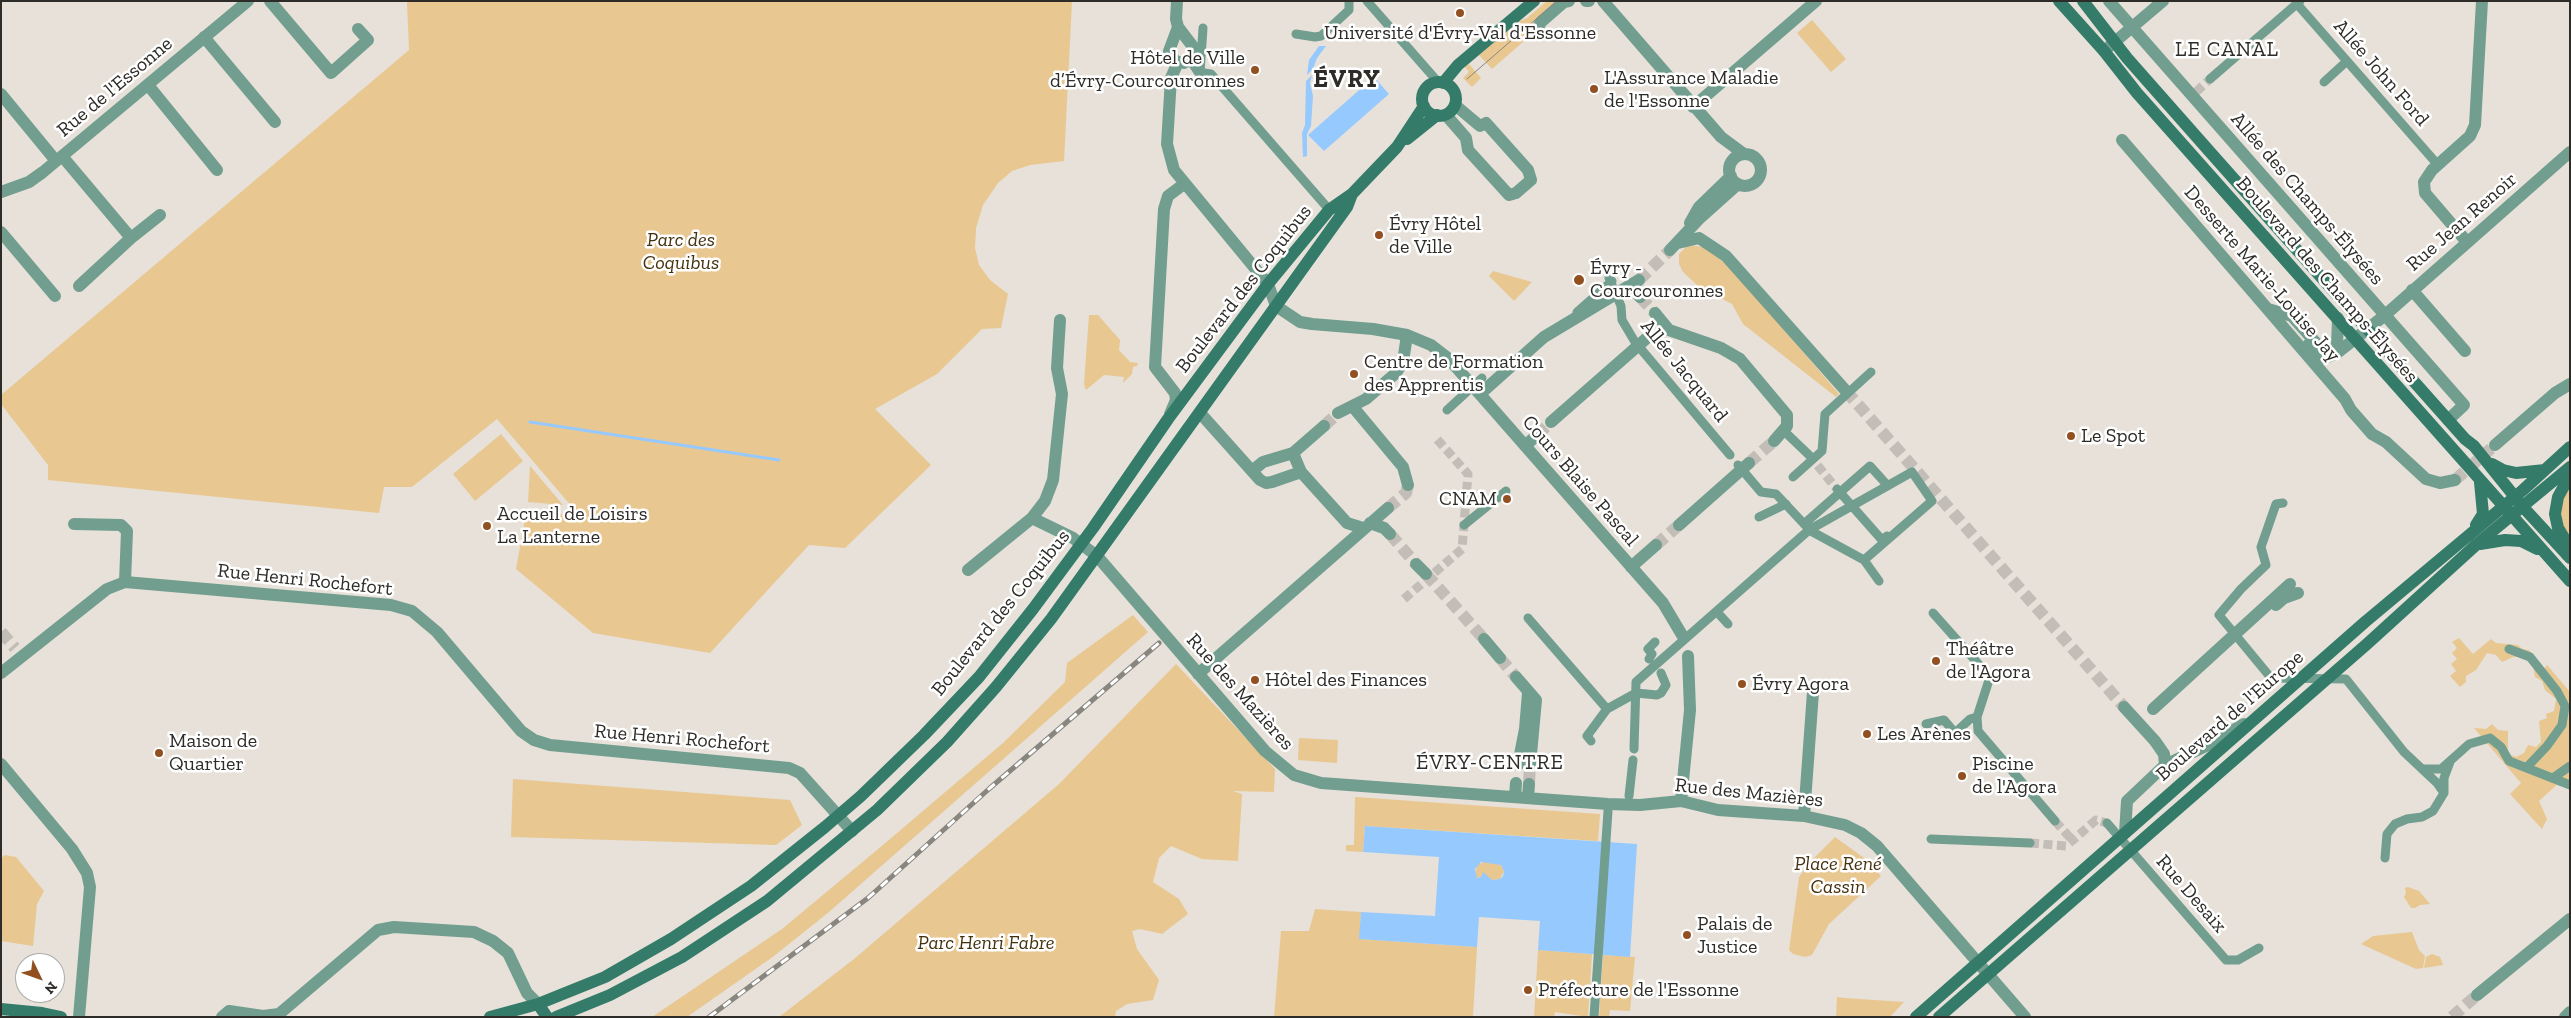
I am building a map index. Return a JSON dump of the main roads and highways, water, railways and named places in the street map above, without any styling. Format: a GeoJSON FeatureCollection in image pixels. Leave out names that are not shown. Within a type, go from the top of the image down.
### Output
{"type":"FeatureCollection","features":[{"type":"Feature","properties":{"kind":"main road"},"geometry":{"type":"LineString","coordinates":[[1441,82],[1455,93],[1455,105],[1441,115],[1427,110],[1424,106],[1424,91],[1441,82],[1458,65],[1534,1]]}},
{"type":"Feature","properties":{"kind":"main road","name":"Boulevard des Champs-Élysées"},"geometry":{"type":"LineString","coordinates":[[2059,1],[2104,51],[2137,93],[2338,318],[2480,482],[2570,581]]}},
{"type":"Feature","properties":{"kind":"main road","name":"Boulevard des Champs-Élysées"},"geometry":{"type":"LineString","coordinates":[[2083,1],[2116,41],[2127,58],[2203,145],[2448,420],[2486,459],[2519,501],[2568,556]]}},
{"type":"Feature","properties":{"kind":"main road","name":"Boulevard des Coquibus"},"geometry":{"type":"LineString","coordinates":[[490,1017],[538,1004],[605,977],[671,939],[751,886],[839,815],[924,736],[979,677],[1081,544],[1168,419],[1268,284],[1329,210],[1352,194],[1397,146],[1424,106]]}},
{"type":"Feature","properties":{"kind":"main road","name":"Boulevard des Coquibus"},"geometry":{"type":"LineString","coordinates":[[1397,146],[1441,115]]}},
{"type":"Feature","properties":{"kind":"main road","name":"Boulevard des Coquibus"},"geometry":{"type":"LineString","coordinates":[[556,1017],[610,995],[682,957],[767,901],[852,831],[947,742],[996,687],[1097,556],[1201,414],[1347,207],[1352,194]]}},
{"type":"Feature","properties":{"kind":"main road","name":"Boulevard de l'Europe"},"geometry":{"type":"LineString","coordinates":[[1939,1017],[2511,516],[2519,501],[2545,470],[2570,447]]}},
{"type":"Feature","properties":{"kind":"main road"},"geometry":{"type":"LineString","coordinates":[[2486,459],[2503,470],[2516,473],[2545,470]]}},
{"type":"Feature","properties":{"kind":"main road","name":"Boulevard de l'Europe"},"geometry":{"type":"LineString","coordinates":[[1916,1017],[2502,506],[2519,501],[2570,467]]}},
{"type":"Feature","properties":{"kind":"main road"},"geometry":{"type":"LineString","coordinates":[[2568,556],[2566,541],[2558,528],[2555,514],[2558,497],[2570,475]]}},
{"type":"Feature","properties":{"kind":"main road"},"geometry":{"type":"LineString","coordinates":[[2474,530],[2483,514],[2480,482]]}},
{"type":"Feature","properties":{"kind":"main road"},"geometry":{"type":"LineString","coordinates":[[2477,544],[2505,540],[2521,541],[2542,551]]}},
{"type":"Feature","properties":{"kind":"main road"},"geometry":{"type":"LineString","coordinates":[[538,1004],[547,1017]]}},
{"type":"Feature","properties":{"kind":"main road"},"geometry":{"type":"LineString","coordinates":[[1,1009],[42,1012],[61,1017]]}},
{"type":"Feature","properties":{"kind":"water"},"geometry":{"type":"Polygon","coordinates":[[[1319,46],[1326,46],[1317,58],[1313,69],[1307,75],[1309,60],[1319,46]]]}},
{"type":"Feature","properties":{"kind":"water"},"geometry":{"type":"Polygon","coordinates":[[[1312,75],[1310,83],[1313,96],[1311,126],[1307,134],[1307,156],[1303,157],[1302,133],[1305,125],[1306,81],[1312,75]]]}},
{"type":"Feature","properties":{"kind":"water"},"geometry":{"type":"Polygon","coordinates":[[[1374,77],[1389,94],[1324,151],[1308,135],[1374,77]]]}},
{"type":"Feature","properties":{"kind":"water"},"geometry":{"type":"Polygon","coordinates":[[[1365,826],[1637,844],[1630,957],[1538,950],[1540,921],[1479,917],[1477,947],[1359,939],[1361,912],[1435,916],[1439,857],[1363,852],[1365,826]],[[1481,862],[1475,869],[1477,878],[1481,877],[1483,872],[1492,880],[1500,879],[1504,871],[1501,865],[1481,862]]]}},
{"type":"Feature","properties":{"kind":"waterway"},"geometry":{"type":"LineString","coordinates":[[530,422],[779,460]]}},
{"type":"Feature","properties":{"kind":"tunnel"},"geometry":{"type":"LineString","coordinates":[[2196,92],[2210,79]]}},
{"type":"Feature","properties":{"kind":"tunnel"},"geometry":{"type":"LineString","coordinates":[[1639,280],[1670,250]]}},
{"type":"Feature","properties":{"kind":"tunnel"},"geometry":{"type":"LineString","coordinates":[[1640,297],[1655,313]]}},
{"type":"Feature","properties":{"kind":"tunnel"},"geometry":{"type":"LineString","coordinates":[[1846,391],[2124,707]]}},
{"type":"Feature","properties":{"kind":"tunnel"},"geometry":{"type":"LineString","coordinates":[[1324,426],[1338,413]]}},
{"type":"Feature","properties":{"kind":"tunnel"},"geometry":{"type":"LineString","coordinates":[[1537,435],[1551,422]]}},
{"type":"Feature","properties":{"kind":"tunnel"},"geometry":{"type":"LineString","coordinates":[[1404,599],[1462,549],[1468,474],[1435,437]]}},
{"type":"Feature","properties":{"kind":"tunnel"},"geometry":{"type":"LineString","coordinates":[[1749,463],[1774,441]]}},
{"type":"Feature","properties":{"kind":"tunnel"},"geometry":{"type":"LineString","coordinates":[[2455,480],[2495,445]]}},
{"type":"Feature","properties":{"kind":"tunnel"},"geometry":{"type":"LineString","coordinates":[[1809,455],[1836,488]]}},
{"type":"Feature","properties":{"kind":"tunnel"},"geometry":{"type":"LineString","coordinates":[[1388,508],[1406,493],[1408,485]]}},
{"type":"Feature","properties":{"kind":"tunnel"},"geometry":{"type":"LineString","coordinates":[[1656,545],[1679,525]]}},
{"type":"Feature","properties":{"kind":"tunnel"},"geometry":{"type":"LineString","coordinates":[[1390,534],[1416,564]]}},
{"type":"Feature","properties":{"kind":"tunnel"},"geometry":{"type":"LineString","coordinates":[[1426,574],[1484,639]]}},
{"type":"Feature","properties":{"kind":"tunnel"},"geometry":{"type":"LineString","coordinates":[[1,632],[15,648]]}},
{"type":"Feature","properties":{"kind":"tunnel"},"geometry":{"type":"LineString","coordinates":[[1500,658],[1516,677]]}},
{"type":"Feature","properties":{"kind":"tunnel"},"geometry":{"type":"LineString","coordinates":[[1529,784],[1530,765]]}},
{"type":"Feature","properties":{"kind":"tunnel"},"geometry":{"type":"LineString","coordinates":[[2030,843],[2066,846],[2096,820],[2107,823]]}},
{"type":"Feature","properties":{"kind":"tunnel"},"geometry":{"type":"LineString","coordinates":[[2055,821],[2073,841]]}},
{"type":"Feature","properties":{"kind":"tunnel"},"geometry":{"type":"LineString","coordinates":[[2452,1017],[2477,995]]}},
{"type":"Feature","properties":{"kind":"tram line"},"geometry":{"type":"LineString","coordinates":[[1467,79],[1557,1]]}},
{"type":"Feature","properties":{"kind":"railway"},"geometry":{"type":"LineString","coordinates":[[709,1017],[868,898],[990,788],[1159,643]]}},
{"type":"Feature","properties":{"kind":"place","name":"Université d'Évry-Val d'Essonne"},"geometry":{"type":"Point","coordinates":[1460,13]}},
{"type":"Feature","properties":{"kind":"place","name":"Hôtel de Ville d’Évry-Courcouronnes"},"geometry":{"type":"Point","coordinates":[1255,70]}},
{"type":"Feature","properties":{"kind":"place","name":"L'Assurance Maladie de l'Essonne"},"geometry":{"type":"Point","coordinates":[1594,89]}},
{"type":"Feature","properties":{"kind":"place","name":"Évry Hôtel de Ville"},"geometry":{"type":"Point","coordinates":[1379,235]}},
{"type":"Feature","properties":{"kind":"place","name":"Évry - Courcouronnes"},"geometry":{"type":"Point","coordinates":[1579,280]}},
{"type":"Feature","properties":{"kind":"place","name":"Centre de Formation des Apprentis"},"geometry":{"type":"Point","coordinates":[1354,374]}},
{"type":"Feature","properties":{"kind":"place","name":"Le Spot"},"geometry":{"type":"Point","coordinates":[2071,436]}},
{"type":"Feature","properties":{"kind":"place","name":"CNAM"},"geometry":{"type":"Point","coordinates":[1507,499]}},
{"type":"Feature","properties":{"kind":"place","name":"Accueil de Loisirs La Lanterne"},"geometry":{"type":"Point","coordinates":[487,526]}},
{"type":"Feature","properties":{"kind":"place","name":"Théâtre de l'Agora"},"geometry":{"type":"Point","coordinates":[1936,661]}},
{"type":"Feature","properties":{"kind":"place","name":"Hôtel des Finances"},"geometry":{"type":"Point","coordinates":[1255,680]}},
{"type":"Feature","properties":{"kind":"place","name":"Évry Agora"},"geometry":{"type":"Point","coordinates":[1742,684]}},
{"type":"Feature","properties":{"kind":"place","name":"Les Arènes"},"geometry":{"type":"Point","coordinates":[1867,734]}},
{"type":"Feature","properties":{"kind":"place","name":"Maison de Quartier"},"geometry":{"type":"Point","coordinates":[159,753]}},
{"type":"Feature","properties":{"kind":"place","name":"Piscine de l'Agora"},"geometry":{"type":"Point","coordinates":[1962,776]}},
{"type":"Feature","properties":{"kind":"place","name":"Palais de Justice"},"geometry":{"type":"Point","coordinates":[1687,935]}},
{"type":"Feature","properties":{"kind":"place","name":"Préfecture de l'Essonne"},"geometry":{"type":"Point","coordinates":[1528,990]}},
{"type":"Feature","properties":{"kind":"district","name":"LE CANAL"},"geometry":{"type":"Point","coordinates":[2227,50]}},
{"type":"Feature","properties":{"kind":"district","name":"ÉVRY"},"geometry":{"type":"Point","coordinates":[1347,80]}},
{"type":"Feature","properties":{"kind":"district","name":"ÉVRY-CENTRE"},"geometry":{"type":"Point","coordinates":[1490,763]}},
{"type":"Feature","properties":{"kind":"park label","name":"Parc des Coquibus"},"geometry":{"type":"Point","coordinates":[681,252]}},
{"type":"Feature","properties":{"kind":"park label","name":"Place René Cassin"},"geometry":{"type":"Point","coordinates":[1838,876]}},
{"type":"Feature","properties":{"kind":"park label","name":"Parc Henri Fabre"},"geometry":{"type":"Point","coordinates":[986,943]}}]}
